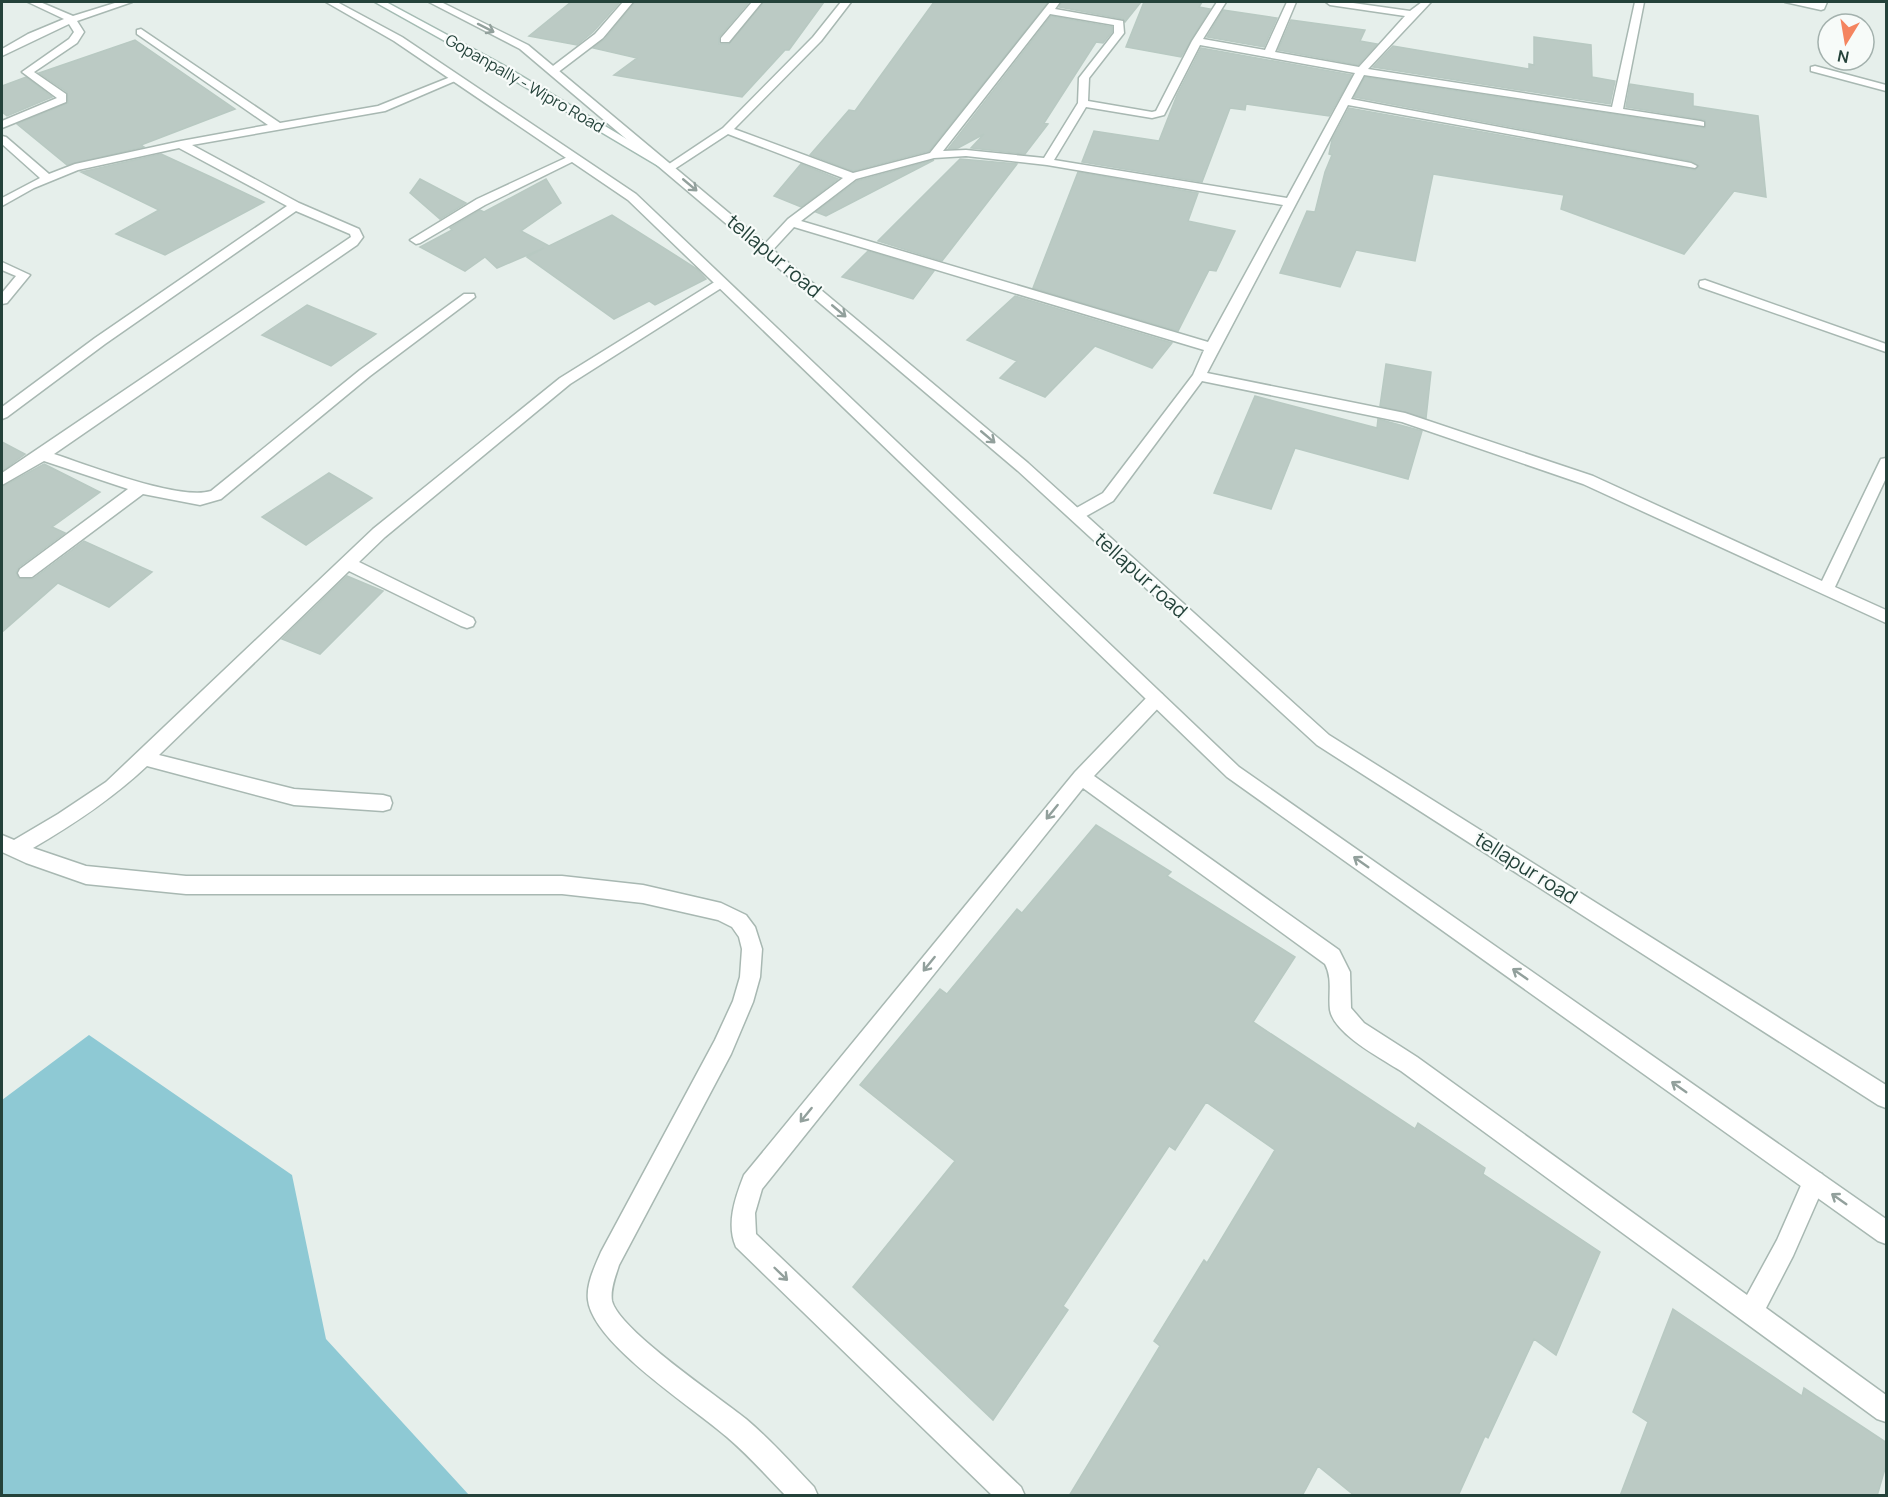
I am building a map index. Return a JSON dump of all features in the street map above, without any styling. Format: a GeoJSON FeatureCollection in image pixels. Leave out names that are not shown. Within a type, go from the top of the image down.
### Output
{"type":"FeatureCollection","features":[{"type":"Feature","properties":{"kind":"street"},"geometry":{"type":"LineString","coordinates":[[2,125],[62,100],[62,96],[27,72],[80,33],[72,20],[33,2]]}},
{"type":"Feature","properties":{"kind":"street"},"geometry":{"type":"LineString","coordinates":[[2,53],[21,40],[127,2]]}},
{"type":"Feature","properties":{"kind":"street"},"geometry":{"type":"LineString","coordinates":[[331,2],[398,39],[632,197],[1233,772],[1887,1233]]}},
{"type":"Feature","properties":{"kind":"street","name":"Gopanpally - Wipro Road"},"geometry":{"type":"LineString","coordinates":[[380,2],[499,67],[669,168]]}},
{"type":"Feature","properties":{"kind":"street","name":"tellapur road"},"geometry":{"type":"LineString","coordinates":[[434,2],[524,47],[553,71],[1023,467],[1323,740],[1887,1097]]}},
{"type":"Feature","properties":{"kind":"street"},"geometry":{"type":"LineString","coordinates":[[553,71],[599,36],[628,2]]}},
{"type":"Feature","properties":{"kind":"street"},"geometry":{"type":"LineString","coordinates":[[725,40],[757,2]]}},
{"type":"Feature","properties":{"kind":"street"},"geometry":{"type":"LineString","coordinates":[[669,168],[727,130],[817,39],[846,2]]}},
{"type":"Feature","properties":{"kind":"street"},"geometry":{"type":"LineString","coordinates":[[1083,103],[1152,115],[1160,113],[1197,41],[1221,2]]}},
{"type":"Feature","properties":{"kind":"street"},"geometry":{"type":"LineString","coordinates":[[1269,53],[1292,2]]}},
{"type":"Feature","properties":{"kind":"street"},"geometry":{"type":"LineString","coordinates":[[1330,2],[1412,14]]}},
{"type":"Feature","properties":{"kind":"street"},"geometry":{"type":"LineString","coordinates":[[1076,515],[1108,498],[1199,376],[1289,202],[1361,71],[1412,14],[1428,2]]}},
{"type":"Feature","properties":{"kind":"street"},"geometry":{"type":"LineString","coordinates":[[1617,110],[1640,2]]}},
{"type":"Feature","properties":{"kind":"street"},"geometry":{"type":"LineString","coordinates":[[1790,2],[1821,7],[1822,2]]}},
{"type":"Feature","properties":{"kind":"street"},"geometry":{"type":"LineString","coordinates":[[934,155],[1052,6],[1111,20],[1120,26],[1119,33],[1084,78],[1083,103],[1047,162]]}},
{"type":"Feature","properties":{"kind":"street"},"geometry":{"type":"LineString","coordinates":[[141,32],[278,127]]}},
{"type":"Feature","properties":{"kind":"street"},"geometry":{"type":"LineString","coordinates":[[1197,41],[1361,71],[1700,124]]}},
{"type":"Feature","properties":{"kind":"street"},"geometry":{"type":"LineString","coordinates":[[1815,69],[1887,88]]}},
{"type":"Feature","properties":{"kind":"street"},"geometry":{"type":"LineString","coordinates":[[2,203],[47,178],[75,167],[181,144],[381,109],[456,78]]}},
{"type":"Feature","properties":{"kind":"street"},"geometry":{"type":"LineString","coordinates":[[1344,100],[1691,166]]}},
{"type":"Feature","properties":{"kind":"street"},"geometry":{"type":"LineString","coordinates":[[727,130],[852,177]]}},
{"type":"Feature","properties":{"kind":"street"},"geometry":{"type":"LineString","coordinates":[[2,139],[47,178]]}},
{"type":"Feature","properties":{"kind":"street"},"geometry":{"type":"LineString","coordinates":[[2,480],[42,455],[353,242],[357,237],[355,231],[295,206],[181,144]]}},
{"type":"Feature","properties":{"kind":"street"},"geometry":{"type":"LineString","coordinates":[[766,250],[792,222],[852,177],[934,155],[966,153],[1047,162],[1289,202]]}},
{"type":"Feature","properties":{"kind":"street"},"geometry":{"type":"LineString","coordinates":[[416,240],[481,202],[574,157]]}},
{"type":"Feature","properties":{"kind":"street"},"geometry":{"type":"LineString","coordinates":[[2,414],[100,341],[295,206]]}},
{"type":"Feature","properties":{"kind":"street"},"geometry":{"type":"LineString","coordinates":[[792,222],[1212,348]]}},
{"type":"Feature","properties":{"kind":"street"},"geometry":{"type":"LineString","coordinates":[[2,266],[24,275],[2,300]]}},
{"type":"Feature","properties":{"kind":"street"},"geometry":{"type":"LineString","coordinates":[[8,846],[65,820],[113,787],[380,533],[565,381],[721,282]]}},
{"type":"Feature","properties":{"kind":"street"},"geometry":{"type":"LineString","coordinates":[[1705,284],[1887,348]]}},
{"type":"Feature","properties":{"kind":"street"},"geometry":{"type":"LineString","coordinates":[[42,455],[140,488],[200,500],[216,495],[365,373],[469,297]]}},
{"type":"Feature","properties":{"kind":"street"},"geometry":{"type":"LineString","coordinates":[[1199,376],[1405,418],[1588,480],[1887,617]]}},
{"type":"Feature","properties":{"kind":"street"},"geometry":{"type":"LineString","coordinates":[[1826,589],[1887,463]]}},
{"type":"Feature","properties":{"kind":"street"},"geometry":{"type":"LineString","coordinates":[[26,573],[140,488]]}},
{"type":"Feature","properties":{"kind":"street"},"geometry":{"type":"LineString","coordinates":[[347,563],[467,622]]}},
{"type":"Feature","properties":{"kind":"street"},"geometry":{"type":"LineString","coordinates":[[1012,1496],[744,1239],[743,1213],[752,1183],[1081,777],[1156,699]]}},
{"type":"Feature","properties":{"kind":"street"},"geometry":{"type":"LineString","coordinates":[[143,758],[294,797],[383,803]]}},
{"type":"Feature","properties":{"kind":"street"},"geometry":{"type":"LineString","coordinates":[[1081,777],[1332,957],[1340,972],[1341,1012],[1357,1030],[1409,1064],[1887,1410]]}},
{"type":"Feature","properties":{"kind":"street"},"geometry":{"type":"LineString","coordinates":[[8,846],[86,875],[186,885],[562,885],[643,894],[721,912],[739,921],[748,933],[752,949],[750,977],[743,1002],[723,1047],[609,1260],[602,1281],[600,1301],[609,1320],[631,1344],[738,1429],[805,1496]]}},
{"type":"Feature","properties":{"kind":"street"},"geometry":{"type":"LineString","coordinates":[[1751,1312],[1785,1248],[1814,1182]]}},
{"type":"Feature","properties":{"kind":"water"},"geometry":{"type":"Polygon","coordinates":[[[89,1035],[292,1175],[326,1339],[469,1495],[2,1495],[2,1100],[89,1035]]]}},
{"type":"Feature","properties":{"kind":"building"},"geometry":{"type":"Polygon","coordinates":[[[571,2],[620,2],[593,32],[577,45],[529,36],[571,2]]]}},
{"type":"Feature","properties":{"kind":"building"},"geometry":{"type":"Polygon","coordinates":[[[635,2],[749,2],[719,37],[719,44],[729,44],[764,2],[824,2],[789,50],[785,50],[742,97],[614,75],[637,58],[593,48],[605,39],[635,2]]]}},
{"type":"Feature","properties":{"kind":"building"},"geometry":{"type":"Polygon","coordinates":[[[934,2],[1048,2],[929,151],[853,171],[810,155],[849,110],[855,111],[934,2]]]}},
{"type":"Feature","properties":{"kind":"building"},"geometry":{"type":"Polygon","coordinates":[[[1062,2],[1141,2],[1125,22],[1123,19],[1059,7],[1062,2]]]}},
{"type":"Feature","properties":{"kind":"building"},"geometry":{"type":"Polygon","coordinates":[[[1144,2],[1202,2],[1199,7],[1210,9],[1181,57],[1126,47],[1144,2]]]}},
{"type":"Feature","properties":{"kind":"building"},"geometry":{"type":"Polygon","coordinates":[[[1223,10],[1277,18],[1264,47],[1207,37],[1223,10]]]}},
{"type":"Feature","properties":{"kind":"building"},"geometry":{"type":"Polygon","coordinates":[[[1051,16],[1112,27],[1112,32],[1103,43],[1096,42],[1044,123],[1048,124],[1025,154],[971,148],[984,134],[958,148],[948,149],[1051,16]]]}},
{"type":"Feature","properties":{"kind":"building"},"geometry":{"type":"Polygon","coordinates":[[[1291,20],[1365,30],[1360,41],[1377,44],[1358,65],[1278,50],[1291,20]]]}},
{"type":"Feature","properties":{"kind":"building"},"geometry":{"type":"Polygon","coordinates":[[[1534,37],[1591,45],[1592,77],[1615,81],[1610,104],[1373,67],[1393,46],[1529,69],[1529,64],[1534,65],[1534,37]]]}},
{"type":"Feature","properties":{"kind":"building"},"geometry":{"type":"Polygon","coordinates":[[[135,40],[235,109],[141,145],[144,147],[67,165],[17,124],[68,103],[67,92],[39,73],[135,40]]]}},
{"type":"Feature","properties":{"kind":"building"},"geometry":{"type":"Polygon","coordinates":[[[1201,48],[1352,75],[1329,116],[1246,104],[1245,110],[1230,108],[1202,182],[1082,162],[1094,131],[1159,141],[1177,95],[1201,48]]]}},
{"type":"Feature","properties":{"kind":"building"},"geometry":{"type":"Polygon","coordinates":[[[26,77],[52,97],[7,116],[2,112],[2,86],[26,77]]]}},
{"type":"Feature","properties":{"kind":"building"},"geometry":{"type":"Polygon","coordinates":[[[1365,77],[1705,128],[1705,120],[1626,107],[1630,84],[1693,94],[1693,106],[1758,116],[1766,197],[1734,191],[1684,254],[1561,209],[1564,195],[1433,174],[1415,261],[1356,250],[1340,287],[1280,273],[1307,211],[1315,212],[1325,172],[1332,155],[1329,154],[1332,140],[1349,108],[1695,170],[1699,166],[1691,161],[1354,97],[1365,77]]]}},
{"type":"Feature","properties":{"kind":"building"},"geometry":{"type":"Polygon","coordinates":[[[161,154],[264,202],[165,255],[116,234],[159,210],[81,172],[161,154]]]}},
{"type":"Feature","properties":{"kind":"building"},"geometry":{"type":"Polygon","coordinates":[[[960,159],[1017,164],[942,261],[878,241],[960,159]]]}},
{"type":"Feature","properties":{"kind":"building"},"geometry":{"type":"Polygon","coordinates":[[[934,160],[826,216],[816,212],[857,181],[934,160]]]}},
{"type":"Feature","properties":{"kind":"building"},"geometry":{"type":"Polygon","coordinates":[[[801,164],[838,179],[801,207],[774,196],[801,164]]]}},
{"type":"Feature","properties":{"kind":"building"},"geometry":{"type":"Polygon","coordinates":[[[1078,172],[1198,193],[1188,221],[1235,231],[1216,271],[1209,270],[1178,331],[1033,288],[1078,172]]]}},
{"type":"Feature","properties":{"kind":"building"},"geometry":{"type":"Polygon","coordinates":[[[420,179],[466,203],[440,219],[410,193],[420,179]]]}},
{"type":"Feature","properties":{"kind":"building"},"geometry":{"type":"Polygon","coordinates":[[[546,179],[561,203],[521,231],[549,246],[612,215],[697,269],[706,279],[655,305],[649,301],[614,319],[527,257],[544,248],[497,268],[485,257],[465,271],[420,247],[452,230],[450,228],[480,210],[484,212],[546,179]]]}},
{"type":"Feature","properties":{"kind":"building"},"geometry":{"type":"Polygon","coordinates":[[[868,251],[934,271],[913,299],[842,277],[868,251]]]}},
{"type":"Feature","properties":{"kind":"building"},"geometry":{"type":"Polygon","coordinates":[[[1015,296],[1172,343],[1152,368],[1095,346],[1045,397],[1000,378],[1017,361],[967,340],[1015,296]]]}},
{"type":"Feature","properties":{"kind":"building"},"geometry":{"type":"Polygon","coordinates":[[[307,305],[376,334],[331,366],[262,335],[307,305]]]}},
{"type":"Feature","properties":{"kind":"building"},"geometry":{"type":"Polygon","coordinates":[[[1386,364],[1431,372],[1426,418],[1380,406],[1386,364]]]}},
{"type":"Feature","properties":{"kind":"building"},"geometry":{"type":"Polygon","coordinates":[[[1255,396],[1377,428],[1378,419],[1422,431],[1408,479],[1295,448],[1271,509],[1214,493],[1255,396]]]}},
{"type":"Feature","properties":{"kind":"building"},"geometry":{"type":"Polygon","coordinates":[[[2,442],[25,454],[2,471],[2,442]]]}},
{"type":"Feature","properties":{"kind":"building"},"geometry":{"type":"Polygon","coordinates":[[[44,464],[100,492],[52,527],[65,533],[19,567],[16,572],[18,578],[33,579],[84,541],[152,572],[109,607],[58,583],[2,632],[2,487],[44,464]]]}},
{"type":"Feature","properties":{"kind":"building"},"geometry":{"type":"Polygon","coordinates":[[[329,473],[372,498],[306,545],[262,517],[329,473]]]}},
{"type":"Feature","properties":{"kind":"building"},"geometry":{"type":"Polygon","coordinates":[[[347,576],[383,591],[320,654],[282,639],[347,576]]]}},
{"type":"Feature","properties":{"kind":"building"},"geometry":{"type":"Polygon","coordinates":[[[1096,825],[1171,872],[1167,876],[1295,957],[1253,1022],[1415,1129],[1418,1123],[1485,1168],[1483,1174],[1600,1252],[1556,1355],[1534,1339],[1488,1438],[1485,1436],[1458,1496],[1355,1496],[1318,1466],[1302,1496],[1069,1496],[1160,1346],[1154,1341],[1204,1260],[1207,1263],[1275,1150],[1206,1102],[1175,1150],[1169,1146],[1063,1306],[1068,1310],[993,1420],[853,1287],[955,1161],[860,1085],[940,989],[947,994],[1017,909],[1022,913],[1096,825]]]}},
{"type":"Feature","properties":{"kind":"building"},"geometry":{"type":"Polygon","coordinates":[[[1673,1309],[1802,1396],[1804,1388],[1887,1443],[1887,1462],[1877,1496],[1620,1496],[1648,1422],[1633,1412],[1673,1309]]]}}]}
